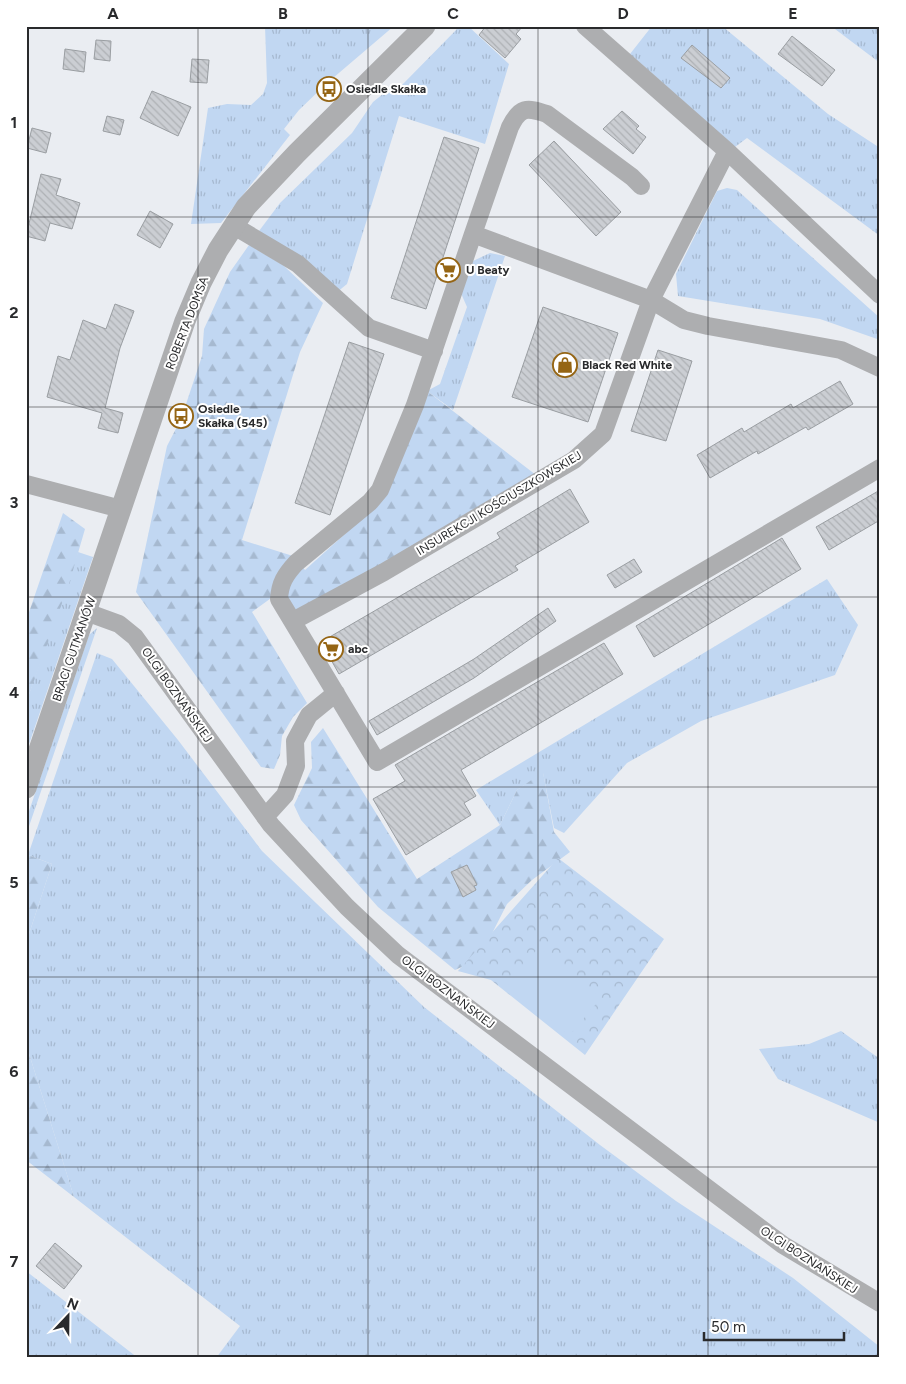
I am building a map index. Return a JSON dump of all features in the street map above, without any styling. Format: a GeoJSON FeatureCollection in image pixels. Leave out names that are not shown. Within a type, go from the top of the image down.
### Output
{"type":"FeatureCollection","features":[{"type":"Feature","properties":{"kind":"street","name":"ROBERTA DOMSA"},"geometry":{"type":"LineString","coordinates":[[121,509],[185,321],[200,283],[234,226],[246,208],[276,174],[425,26]]}},
{"type":"Feature","properties":{"kind":"street"},"geometry":{"type":"LineString","coordinates":[[585,26],[726,151],[880,295]]}},
{"type":"Feature","properties":{"kind":"street"},"geometry":{"type":"LineString","coordinates":[[641,186],[632,177],[546,114],[533,109],[522,110],[516,116],[510,127],[434,351],[380,490],[370,502],[296,563],[279,586],[279,600],[377,762],[880,468]]}},
{"type":"Feature","properties":{"kind":"street","name":"INSUREKCJI KOŚCIUSZKOWSKIEJ"},"geometry":{"type":"LineString","coordinates":[[293,621],[384,572],[508,499],[574,460],[593,444],[605,428],[651,300],[726,151]]}},
{"type":"Feature","properties":{"kind":"street"},"geometry":{"type":"LineString","coordinates":[[234,226],[298,264],[369,328],[434,351]]}},
{"type":"Feature","properties":{"kind":"street"},"geometry":{"type":"LineString","coordinates":[[473,234],[651,300],[692,322],[841,350],[880,368]]}},
{"type":"Feature","properties":{"kind":"street"},"geometry":{"type":"LineString","coordinates":[[26,484],[121,509]]}},
{"type":"Feature","properties":{"kind":"street","name":"BRACI GUTMANÓW"},"geometry":{"type":"LineString","coordinates":[[26,788],[121,509]]}},
{"type":"Feature","properties":{"kind":"street","name":"OLGI BOZNAŃSKIEJ"},"geometry":{"type":"LineString","coordinates":[[86,612],[119,624],[135,637],[265,817],[323,882],[398,955],[783,1245],[880,1303]]}},
{"type":"Feature","properties":{"kind":"street"},"geometry":{"type":"LineString","coordinates":[[265,817],[285,794],[296,766],[295,741],[308,715],[336,693]]}},
{"type":"Feature","properties":{"kind":"green space"},"geometry":{"type":"Polygon","coordinates":[[[265,26],[394,26],[326,84],[299,110],[284,129],[290,135],[221,223],[191,224],[208,108],[227,104],[251,105],[263,94],[267,83],[265,26]]]}},
{"type":"Feature","properties":{"kind":"green space"},"geometry":{"type":"Polygon","coordinates":[[[460,26],[468,26],[509,64],[485,144],[399,116],[347,284],[336,293],[259,231],[280,203],[352,133],[373,102],[388,90],[402,85],[460,26]]]}},
{"type":"Feature","properties":{"kind":"green space"},"geometry":{"type":"Polygon","coordinates":[[[652,26],[722,26],[828,114],[880,148],[880,236],[747,138],[735,147],[630,54],[652,26]]]}},
{"type":"Feature","properties":{"kind":"green space"},"geometry":{"type":"Polygon","coordinates":[[[831,26],[880,26],[880,63],[831,26]]]}},
{"type":"Feature","properties":{"kind":"green space"},"geometry":{"type":"Polygon","coordinates":[[[727,188],[737,190],[880,318],[880,340],[820,319],[678,296],[676,274],[717,191],[727,188]]]}},
{"type":"Feature","properties":{"kind":"green space"},"geometry":{"type":"Polygon","coordinates":[[[249,245],[283,265],[323,303],[300,352],[242,540],[293,556],[305,570],[367,514],[427,391],[536,475],[299,612],[286,606],[285,588],[252,612],[307,703],[293,717],[282,736],[280,755],[274,769],[261,767],[136,592],[167,446],[181,419],[202,356],[204,329],[230,272],[249,245]]]}},
{"type":"Feature","properties":{"kind":"green space"},"geometry":{"type":"Polygon","coordinates":[[[490,253],[505,256],[453,410],[427,391],[440,384],[467,307],[460,291],[473,261],[490,253]]]}},
{"type":"Feature","properties":{"kind":"green space"},"geometry":{"type":"Polygon","coordinates":[[[63,513],[85,529],[69,584],[26,703],[26,621],[63,513]]]}},
{"type":"Feature","properties":{"kind":"green space"},"geometry":{"type":"Polygon","coordinates":[[[78,552],[93,557],[26,753],[26,703],[78,552]]]}},
{"type":"Feature","properties":{"kind":"green space"},"geometry":{"type":"Polygon","coordinates":[[[827,579],[858,625],[835,675],[701,721],[627,763],[564,833],[554,828],[543,773],[517,790],[500,825],[476,790],[827,579]]]}},
{"type":"Feature","properties":{"kind":"green space"},"geometry":{"type":"Polygon","coordinates":[[[97,628],[26,835],[26,820],[89,635],[97,628]]]}},
{"type":"Feature","properties":{"kind":"green space"},"geometry":{"type":"Polygon","coordinates":[[[97,653],[112,659],[178,740],[262,851],[424,1007],[600,1145],[676,1201],[793,1278],[880,1347],[880,1358],[216,1358],[240,1326],[74,1197],[26,1044],[26,943],[52,864],[28,855],[97,653]]]}},
{"type":"Feature","properties":{"kind":"green space"},"geometry":{"type":"Polygon","coordinates":[[[323,728],[417,879],[500,825],[517,790],[543,772],[554,832],[570,852],[532,880],[507,904],[479,959],[455,970],[378,907],[301,820],[294,805],[312,768],[311,742],[323,728]]]}},
{"type":"Feature","properties":{"kind":"green space"},"geometry":{"type":"Polygon","coordinates":[[[28,855],[52,864],[26,943],[26,861],[28,855]]]}},
{"type":"Feature","properties":{"kind":"green space"},"geometry":{"type":"Polygon","coordinates":[[[558,858],[664,939],[585,1055],[491,980],[458,971],[558,858]]]}},
{"type":"Feature","properties":{"kind":"green space"},"geometry":{"type":"Polygon","coordinates":[[[539,947],[601,998],[569,1036],[508,984],[539,947]]]}},
{"type":"Feature","properties":{"kind":"green space"},"geometry":{"type":"Polygon","coordinates":[[[841,1031],[880,1059],[880,1123],[778,1079],[759,1049],[809,1044],[841,1031]]]}},
{"type":"Feature","properties":{"kind":"green space"},"geometry":{"type":"Polygon","coordinates":[[[26,1044],[74,1197],[26,1160],[26,1044]]]}},
{"type":"Feature","properties":{"kind":"green space"},"geometry":{"type":"Polygon","coordinates":[[[26,1271],[138,1358],[26,1358],[26,1271]]]}},
{"type":"Feature","properties":{"kind":"building"},"geometry":{"type":"Polygon","coordinates":[[[486,26],[523,26],[516,34],[521,39],[505,58],[479,35],[486,26]]]}},
{"type":"Feature","properties":{"kind":"building"},"geometry":{"type":"Polygon","coordinates":[[[792,36],[835,70],[822,86],[778,54],[792,36]]]}},
{"type":"Feature","properties":{"kind":"building"},"geometry":{"type":"Polygon","coordinates":[[[96,40],[111,41],[110,61],[94,59],[96,40]]]}},
{"type":"Feature","properties":{"kind":"building"},"geometry":{"type":"Polygon","coordinates":[[[692,45],[730,78],[721,88],[681,58],[692,45]]]}},
{"type":"Feature","properties":{"kind":"building"},"geometry":{"type":"Polygon","coordinates":[[[65,49],[86,52],[84,72],[63,69],[65,49]]]}},
{"type":"Feature","properties":{"kind":"building"},"geometry":{"type":"Polygon","coordinates":[[[192,59],[209,60],[207,83],[190,82],[192,59]]]}},
{"type":"Feature","properties":{"kind":"building"},"geometry":{"type":"Polygon","coordinates":[[[152,91],[191,107],[178,136],[140,118],[152,91]]]}},
{"type":"Feature","properties":{"kind":"building"},"geometry":{"type":"Polygon","coordinates":[[[622,111],[639,126],[636,129],[646,137],[633,154],[603,129],[622,111]]]}},
{"type":"Feature","properties":{"kind":"building"},"geometry":{"type":"Polygon","coordinates":[[[107,116],[124,120],[120,135],[103,131],[107,116]]]}},
{"type":"Feature","properties":{"kind":"building"},"geometry":{"type":"Polygon","coordinates":[[[32,128],[51,133],[46,153],[27,148],[32,128]]]}},
{"type":"Feature","properties":{"kind":"building"},"geometry":{"type":"Polygon","coordinates":[[[444,137],[479,148],[426,309],[391,298],[444,137]]]}},
{"type":"Feature","properties":{"kind":"building"},"geometry":{"type":"Polygon","coordinates":[[[554,141],[621,212],[596,236],[529,165],[554,141]]]}},
{"type":"Feature","properties":{"kind":"building"},"geometry":{"type":"Polygon","coordinates":[[[41,174],[61,179],[56,195],[80,203],[72,229],[50,223],[45,241],[26,236],[41,174]]]}},
{"type":"Feature","properties":{"kind":"building"},"geometry":{"type":"Polygon","coordinates":[[[150,211],[173,224],[160,248],[137,235],[150,211]]]}},
{"type":"Feature","properties":{"kind":"building"},"geometry":{"type":"Polygon","coordinates":[[[115,304],[134,311],[120,348],[105,408],[123,413],[118,433],[98,428],[102,413],[47,397],[58,356],[70,360],[83,320],[106,329],[115,304]]]}},
{"type":"Feature","properties":{"kind":"building","name":"Black Red White"},"geometry":{"type":"Polygon","coordinates":[[[543,307],[618,333],[588,422],[512,397],[543,307]]]}},
{"type":"Feature","properties":{"kind":"building"},"geometry":{"type":"Polygon","coordinates":[[[349,342],[384,354],[330,515],[295,503],[349,342]]]}},
{"type":"Feature","properties":{"kind":"building"},"geometry":{"type":"Polygon","coordinates":[[[658,350],[692,361],[666,441],[631,431],[658,350]]]}},
{"type":"Feature","properties":{"kind":"building"},"geometry":{"type":"Polygon","coordinates":[[[840,381],[853,404],[808,430],[806,427],[758,454],[757,451],[710,478],[697,455],[742,428],[744,432],[791,404],[793,408],[840,381]]]}},
{"type":"Feature","properties":{"kind":"building"},"geometry":{"type":"Polygon","coordinates":[[[570,489],[589,522],[515,566],[518,570],[339,674],[321,642],[500,538],[497,533],[570,489]]]}},
{"type":"Feature","properties":{"kind":"building"},"geometry":{"type":"Polygon","coordinates":[[[880,490],[880,520],[829,550],[816,527],[880,490]]]}},
{"type":"Feature","properties":{"kind":"building"},"geometry":{"type":"Polygon","coordinates":[[[782,538],[801,569],[654,657],[636,626],[782,538]]]}},
{"type":"Feature","properties":{"kind":"building"},"geometry":{"type":"Polygon","coordinates":[[[634,559],[642,572],[615,588],[607,575],[634,559]]]}},
{"type":"Feature","properties":{"kind":"building"},"geometry":{"type":"Polygon","coordinates":[[[548,608],[556,621],[474,678],[377,735],[369,721],[474,659],[548,608]]]}},
{"type":"Feature","properties":{"kind":"building"},"geometry":{"type":"Polygon","coordinates":[[[604,643],[623,674],[461,770],[476,796],[464,803],[471,815],[406,855],[373,799],[405,781],[395,765],[604,643]]]}},
{"type":"Feature","properties":{"kind":"building"},"geometry":{"type":"Polygon","coordinates":[[[467,865],[477,885],[474,886],[476,890],[463,897],[451,872],[467,865]]]}},
{"type":"Feature","properties":{"kind":"building"},"geometry":{"type":"Polygon","coordinates":[[[55,1243],[82,1266],[64,1289],[36,1266],[55,1243]]]}},
{"type":"Feature","properties":{"kind":"place","name":"Osiedle Skałka"},"geometry":{"type":"Point","coordinates":[329,89]}},
{"type":"Feature","properties":{"kind":"place","name":"U Beaty"},"geometry":{"type":"Point","coordinates":[448,270]}},
{"type":"Feature","properties":{"kind":"place","name":"Black Red White"},"geometry":{"type":"Point","coordinates":[565,365]}},
{"type":"Feature","properties":{"kind":"place","name":"Osiedle Skałka (545)"},"geometry":{"type":"Point","coordinates":[181,416]}},
{"type":"Feature","properties":{"kind":"place","name":"abc"},"geometry":{"type":"Point","coordinates":[331,649]}}]}
